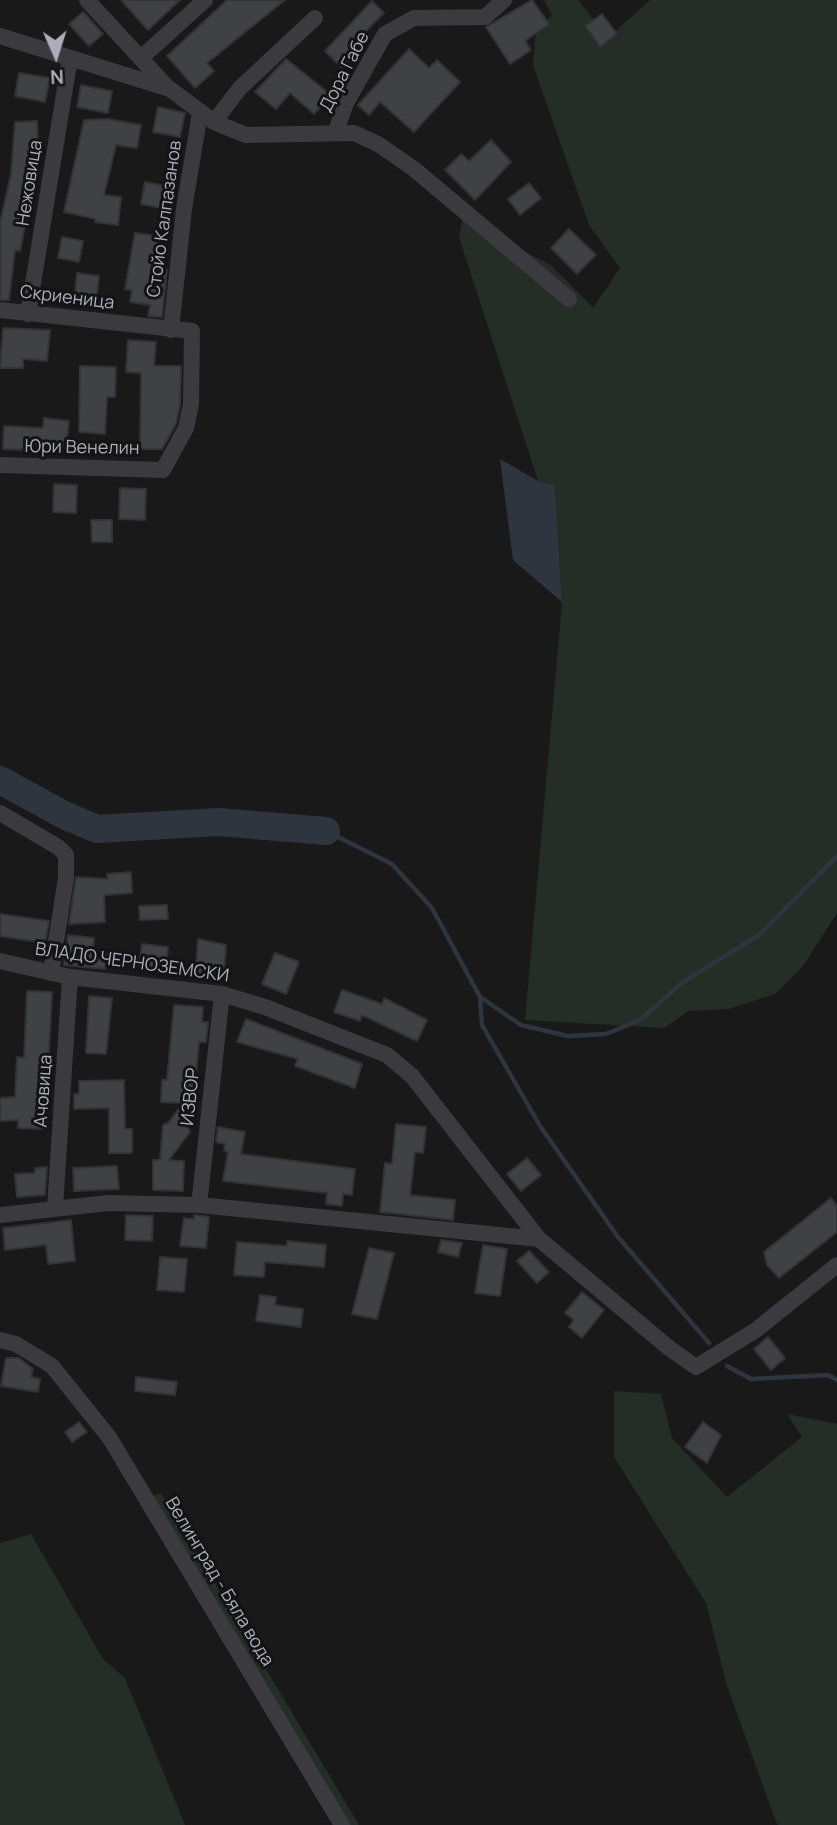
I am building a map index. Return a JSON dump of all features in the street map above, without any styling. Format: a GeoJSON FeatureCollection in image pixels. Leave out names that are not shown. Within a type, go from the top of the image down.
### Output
{"type":"FeatureCollection","features":[{"type":"Feature","properties":{"kind":"street"},"geometry":{"type":"LineString","coordinates":[[87,0],[170,89],[214,122],[246,135],[336,131],[354,133],[378,144],[414,169],[569,299]]}},
{"type":"Feature","properties":{"kind":"street"},"geometry":{"type":"LineString","coordinates":[[141,58],[205,0]]}},
{"type":"Feature","properties":{"kind":"street","name":"Дора Габе"},"geometry":{"type":"LineString","coordinates":[[336,131],[346,103],[386,34],[414,18],[485,17],[504,0]]}},
{"type":"Feature","properties":{"kind":"street"},"geometry":{"type":"LineString","coordinates":[[214,122],[240,88],[315,18]]}},
{"type":"Feature","properties":{"kind":"street"},"geometry":{"type":"LineString","coordinates":[[0,36],[170,89]]}},
{"type":"Feature","properties":{"kind":"street","name":"Нежовица"},"geometry":{"type":"LineString","coordinates":[[28,314],[71,58]]}},
{"type":"Feature","properties":{"kind":"street","name":"Стойо Калпазанов"},"geometry":{"type":"LineString","coordinates":[[171,330],[184,209],[200,113]]}},
{"type":"Feature","properties":{"kind":"street","name":"Скриеница"},"geometry":{"type":"LineString","coordinates":[[0,310],[171,330]]}},
{"type":"Feature","properties":{"kind":"street","name":"Юри Венелин"},"geometry":{"type":"LineString","coordinates":[[0,465],[163,470],[186,428],[191,404],[192,331],[171,330]]}},
{"type":"Feature","properties":{"kind":"street"},"geometry":{"type":"LineString","coordinates":[[0,813],[58,847],[66,855],[66,878],[51,974]]}},
{"type":"Feature","properties":{"kind":"street","name":"ВЛАДО ЧЕРНОЗЕМСКИ"},"geometry":{"type":"LineString","coordinates":[[0,961],[70,977],[222,993],[387,1055],[412,1076],[539,1239],[696,1367],[755,1330],[837,1265]]}},
{"type":"Feature","properties":{"kind":"street","name":"Ачовица"},"geometry":{"type":"LineString","coordinates":[[55,1207],[70,977]]}},
{"type":"Feature","properties":{"kind":"street","name":"ИЗВОР"},"geometry":{"type":"LineString","coordinates":[[199,1205],[222,993]]}},
{"type":"Feature","properties":{"kind":"street"},"geometry":{"type":"LineString","coordinates":[[0,1215],[108,1203],[199,1205],[539,1239]]}},
{"type":"Feature","properties":{"kind":"street","name":"Велинград - Бяла вода"},"geometry":{"type":"LineString","coordinates":[[0,1339],[16,1344],[52,1366],[109,1437],[342,1825]]}},
{"type":"Feature","properties":{"kind":"shaded area"},"geometry":{"type":"Polygon","coordinates":[[[544,0],[578,0],[608,38],[650,0],[837,0],[837,913],[803,966],[775,994],[729,1009],[688,1011],[664,1028],[525,1020],[562,602],[555,485],[538,481],[459,237],[465,205],[484,230],[552,266],[593,308],[620,268],[589,225],[533,65],[536,31],[552,15],[544,0]]]}},
{"type":"Feature","properties":{"kind":"shaded area"},"geometry":{"type":"Polygon","coordinates":[[[500,459],[538,481],[555,485],[562,602],[513,560],[500,459]]]}},
{"type":"Feature","properties":{"kind":"shaded area"},"geometry":{"type":"Polygon","coordinates":[[[614,1391],[661,1394],[672,1438],[727,1497],[802,1437],[787,1414],[837,1424],[837,1825],[778,1825],[727,1686],[706,1603],[614,1457],[614,1391]]]}},
{"type":"Feature","properties":{"kind":"shaded area"},"geometry":{"type":"Polygon","coordinates":[[[161,1493],[359,1825],[336,1825],[141,1500],[161,1493]]]}},
{"type":"Feature","properties":{"kind":"shaded area"},"geometry":{"type":"Polygon","coordinates":[[[31,1534],[103,1659],[125,1678],[185,1825],[0,1825],[0,1543],[31,1534]]]}},
{"type":"Feature","properties":{"kind":"building"},"geometry":{"type":"Polygon","coordinates":[[[121,0],[180,0],[148,30],[121,0]]]}},
{"type":"Feature","properties":{"kind":"building"},"geometry":{"type":"Polygon","coordinates":[[[227,0],[285,0],[207,63],[214,71],[195,88],[167,56],[227,0]]]}},
{"type":"Feature","properties":{"kind":"building"},"geometry":{"type":"Polygon","coordinates":[[[532,0],[549,24],[525,41],[531,50],[510,64],[486,27],[532,0]]]}},
{"type":"Feature","properties":{"kind":"building"},"geometry":{"type":"Polygon","coordinates":[[[372,1],[384,13],[350,47],[357,54],[342,68],[325,51],[372,1]]]}},
{"type":"Feature","properties":{"kind":"building"},"geometry":{"type":"Polygon","coordinates":[[[83,12],[103,34],[89,46],[69,24],[83,12]]]}},
{"type":"Feature","properties":{"kind":"building"},"geometry":{"type":"Polygon","coordinates":[[[602,14],[617,34],[600,47],[585,26],[602,14]]]}},
{"type":"Feature","properties":{"kind":"building"},"geometry":{"type":"Polygon","coordinates":[[[409,49],[429,68],[437,60],[460,82],[414,132],[380,102],[369,115],[358,105],[409,49]]]}},
{"type":"Feature","properties":{"kind":"building"},"geometry":{"type":"Polygon","coordinates":[[[286,59],[331,95],[314,114],[290,93],[276,109],[255,92],[286,59]]]}},
{"type":"Feature","properties":{"kind":"building"},"geometry":{"type":"Polygon","coordinates":[[[19,73],[50,78],[45,102],[15,96],[19,73]]]}},
{"type":"Feature","properties":{"kind":"building"},"geometry":{"type":"Polygon","coordinates":[[[81,85],[112,91],[108,113],[77,107],[81,85]]]}},
{"type":"Feature","properties":{"kind":"building"},"geometry":{"type":"Polygon","coordinates":[[[158,107],[185,113],[180,137],[153,132],[158,107]]]}},
{"type":"Feature","properties":{"kind":"building"},"geometry":{"type":"Polygon","coordinates":[[[108,119],[141,125],[137,148],[116,145],[104,195],[121,197],[118,225],[95,222],[96,219],[64,212],[84,120],[108,119]]]}},
{"type":"Feature","properties":{"kind":"building"},"geometry":{"type":"Polygon","coordinates":[[[37,121],[38,145],[20,251],[15,250],[9,300],[0,300],[0,223],[11,174],[15,122],[37,121]]]}},
{"type":"Feature","properties":{"kind":"building"},"geometry":{"type":"Polygon","coordinates":[[[491,140],[511,162],[475,200],[445,170],[461,154],[469,161],[491,140]]]}},
{"type":"Feature","properties":{"kind":"building"},"geometry":{"type":"Polygon","coordinates":[[[145,182],[171,187],[166,209],[141,204],[145,182]]]}},
{"type":"Feature","properties":{"kind":"building"},"geometry":{"type":"Polygon","coordinates":[[[529,183],[541,198],[520,215],[508,199],[529,183]]]}},
{"type":"Feature","properties":{"kind":"building"},"geometry":{"type":"Polygon","coordinates":[[[569,229],[596,255],[577,274],[551,248],[569,229]]]}},
{"type":"Feature","properties":{"kind":"building"},"geometry":{"type":"Polygon","coordinates":[[[135,233],[159,236],[156,268],[167,270],[162,317],[148,316],[150,305],[130,302],[132,290],[125,289],[135,233]]]}},
{"type":"Feature","properties":{"kind":"building"},"geometry":{"type":"Polygon","coordinates":[[[62,237],[83,241],[79,262],[58,258],[62,237]]]}},
{"type":"Feature","properties":{"kind":"building"},"geometry":{"type":"Polygon","coordinates":[[[77,273],[99,276],[96,304],[74,302],[77,273]]]}},
{"type":"Feature","properties":{"kind":"building"},"geometry":{"type":"Polygon","coordinates":[[[3,328],[50,330],[47,361],[23,359],[23,368],[0,368],[3,328]]]}},
{"type":"Feature","properties":{"kind":"building"},"geometry":{"type":"Polygon","coordinates":[[[128,340],[156,342],[154,366],[181,366],[180,404],[176,424],[162,449],[140,449],[141,373],[126,372],[128,340]]]}},
{"type":"Feature","properties":{"kind":"building"},"geometry":{"type":"Polygon","coordinates":[[[80,366],[116,367],[115,397],[107,397],[105,434],[79,432],[80,366]]]}},
{"type":"Feature","properties":{"kind":"building"},"geometry":{"type":"Polygon","coordinates":[[[44,418],[69,421],[66,447],[30,443],[29,450],[3,449],[4,426],[43,428],[44,418]]]}},
{"type":"Feature","properties":{"kind":"building"},"geometry":{"type":"Polygon","coordinates":[[[54,484],[77,485],[76,513],[53,512],[54,484]]]}},
{"type":"Feature","properties":{"kind":"building"},"geometry":{"type":"Polygon","coordinates":[[[120,488],[146,489],[145,520],[119,519],[120,488]]]}},
{"type":"Feature","properties":{"kind":"building"},"geometry":{"type":"Polygon","coordinates":[[[91,520],[112,520],[112,542],[92,542],[91,520]]]}},
{"type":"Feature","properties":{"kind":"building"},"geometry":{"type":"Polygon","coordinates":[[[131,872],[132,893],[104,895],[105,922],[69,924],[76,877],[108,879],[107,874],[131,872]]]}},
{"type":"Feature","properties":{"kind":"building"},"geometry":{"type":"Polygon","coordinates":[[[167,905],[168,919],[140,920],[139,906],[167,905]]]}},
{"type":"Feature","properties":{"kind":"building"},"geometry":{"type":"Polygon","coordinates":[[[0,914],[49,921],[45,943],[0,936],[0,914]]]}},
{"type":"Feature","properties":{"kind":"building"},"geometry":{"type":"Polygon","coordinates":[[[68,935],[94,938],[93,951],[107,952],[105,969],[64,965],[68,935]]]}},
{"type":"Feature","properties":{"kind":"building"},"geometry":{"type":"Polygon","coordinates":[[[198,939],[226,945],[224,973],[196,972],[198,939]]]}},
{"type":"Feature","properties":{"kind":"building"},"geometry":{"type":"Polygon","coordinates":[[[142,944],[168,947],[166,969],[139,966],[142,944]]]}},
{"type":"Feature","properties":{"kind":"building"},"geometry":{"type":"Polygon","coordinates":[[[275,953],[299,962],[286,994],[262,984],[275,953]]]}},
{"type":"Feature","properties":{"kind":"building"},"geometry":{"type":"Polygon","coordinates":[[[342,990],[382,1004],[384,998],[427,1020],[417,1041],[362,1015],[360,1021],[334,1012],[342,990]]]}},
{"type":"Feature","properties":{"kind":"building"},"geometry":{"type":"Polygon","coordinates":[[[27,991],[52,992],[45,1129],[18,1128],[18,1120],[0,1121],[0,1098],[15,1097],[17,1057],[24,1058],[27,991]]]}},
{"type":"Feature","properties":{"kind":"building"},"geometry":{"type":"Polygon","coordinates":[[[89,996],[112,998],[106,1054],[86,1053],[89,996]]]}},
{"type":"Feature","properties":{"kind":"building"},"geometry":{"type":"Polygon","coordinates":[[[174,1005],[203,1007],[202,1022],[208,1022],[206,1042],[199,1042],[192,1118],[187,1125],[190,1132],[169,1160],[184,1161],[183,1191],[153,1190],[153,1160],[160,1160],[163,1125],[168,1123],[183,1103],[161,1102],[162,1080],[167,1080],[174,1005]]]}},
{"type":"Feature","properties":{"kind":"building"},"geometry":{"type":"Polygon","coordinates":[[[246,1019],[362,1064],[355,1088],[295,1066],[298,1059],[237,1042],[246,1019]]]}},
{"type":"Feature","properties":{"kind":"building"},"geometry":{"type":"Polygon","coordinates":[[[124,1080],[125,1129],[132,1129],[132,1153],[109,1153],[109,1108],[74,1109],[74,1094],[79,1094],[79,1081],[124,1080]]]}},
{"type":"Feature","properties":{"kind":"building"},"geometry":{"type":"Polygon","coordinates":[[[396,1124],[426,1127],[423,1153],[415,1152],[410,1195],[455,1200],[453,1220],[380,1212],[385,1163],[392,1164],[396,1124]]]}},
{"type":"Feature","properties":{"kind":"building"},"geometry":{"type":"Polygon","coordinates":[[[218,1127],[245,1132],[241,1154],[355,1169],[352,1195],[343,1194],[342,1206],[326,1204],[327,1193],[223,1181],[228,1152],[224,1151],[225,1144],[216,1142],[218,1127]]]}},
{"type":"Feature","properties":{"kind":"building"},"geometry":{"type":"Polygon","coordinates":[[[527,1158],[541,1175],[521,1191],[507,1174],[527,1158]]]}},
{"type":"Feature","properties":{"kind":"building"},"geometry":{"type":"Polygon","coordinates":[[[117,1166],[119,1189],[74,1191],[73,1168],[117,1166]]]}},
{"type":"Feature","properties":{"kind":"building"},"geometry":{"type":"Polygon","coordinates":[[[47,1167],[45,1195],[17,1197],[15,1174],[35,1173],[35,1168],[47,1167]]]}},
{"type":"Feature","properties":{"kind":"building"},"geometry":{"type":"Polygon","coordinates":[[[831,1198],[837,1206],[837,1232],[779,1278],[767,1265],[764,1252],[831,1198]]]}},
{"type":"Feature","properties":{"kind":"building"},"geometry":{"type":"Polygon","coordinates":[[[126,1215],[153,1216],[152,1241],[125,1240],[126,1215]]]}},
{"type":"Feature","properties":{"kind":"building"},"geometry":{"type":"Polygon","coordinates":[[[194,1215],[209,1217],[206,1248],[180,1246],[184,1218],[194,1219],[194,1215]]]}},
{"type":"Feature","properties":{"kind":"building"},"geometry":{"type":"Polygon","coordinates":[[[71,1220],[75,1261],[48,1264],[46,1245],[5,1250],[3,1228],[71,1220]]]}},
{"type":"Feature","properties":{"kind":"building"},"geometry":{"type":"Polygon","coordinates":[[[441,1240],[462,1243],[458,1257],[438,1252],[441,1240]]]}},
{"type":"Feature","properties":{"kind":"building"},"geometry":{"type":"Polygon","coordinates":[[[287,1241],[326,1245],[324,1267],[265,1262],[264,1277],[234,1275],[237,1242],[287,1246],[287,1241]]]}},
{"type":"Feature","properties":{"kind":"building"},"geometry":{"type":"Polygon","coordinates":[[[483,1245],[507,1249],[500,1296],[475,1293],[483,1245]]]}},
{"type":"Feature","properties":{"kind":"building"},"geometry":{"type":"Polygon","coordinates":[[[369,1248],[394,1253],[377,1319],[352,1314],[369,1248]]]}},
{"type":"Feature","properties":{"kind":"building"},"geometry":{"type":"Polygon","coordinates":[[[529,1251],[549,1272],[537,1283],[517,1261],[529,1251]]]}},
{"type":"Feature","properties":{"kind":"building"},"geometry":{"type":"Polygon","coordinates":[[[160,1257],[187,1259],[184,1292],[157,1290],[160,1257]]]}},
{"type":"Feature","properties":{"kind":"building"},"geometry":{"type":"Polygon","coordinates":[[[582,1292],[604,1310],[582,1338],[569,1327],[574,1320],[565,1313],[582,1292]]]}},
{"type":"Feature","properties":{"kind":"building"},"geometry":{"type":"Polygon","coordinates":[[[260,1295],[276,1297],[275,1305],[303,1309],[301,1327],[256,1321],[260,1295]]]}},
{"type":"Feature","properties":{"kind":"building"},"geometry":{"type":"Polygon","coordinates":[[[768,1337],[785,1358],[771,1370],[754,1349],[768,1337]]]}},
{"type":"Feature","properties":{"kind":"building"},"geometry":{"type":"Polygon","coordinates":[[[6,1358],[19,1358],[33,1369],[31,1377],[40,1379],[38,1392],[1,1386],[6,1358]]]}},
{"type":"Feature","properties":{"kind":"building"},"geometry":{"type":"Polygon","coordinates":[[[136,1377],[177,1382],[175,1395],[135,1391],[136,1377]]]}},
{"type":"Feature","properties":{"kind":"building"},"geometry":{"type":"Polygon","coordinates":[[[79,1422],[87,1432],[72,1442],[65,1432],[79,1422]]]}},
{"type":"Feature","properties":{"kind":"building"},"geometry":{"type":"Polygon","coordinates":[[[703,1422],[721,1435],[707,1463],[685,1447],[703,1422]]]}},
{"type":"Feature","properties":{"kind":"waterway"},"geometry":{"type":"LineString","coordinates":[[0,780],[64,815],[97,829],[218,822],[326,831]]}},
{"type":"Feature","properties":{"kind":"waterway"},"geometry":{"type":"LineString","coordinates":[[326,831],[392,864],[432,908],[480,997],[521,1025],[568,1036],[606,1034],[640,1020],[683,982],[759,935],[837,856]]}},
{"type":"Feature","properties":{"kind":"waterway"},"geometry":{"type":"LineString","coordinates":[[480,998],[482,1025],[540,1126],[618,1237],[709,1343]]}},
{"type":"Feature","properties":{"kind":"waterway"},"geometry":{"type":"LineString","coordinates":[[727,1366],[751,1379],[828,1375],[837,1380]]}}]}
